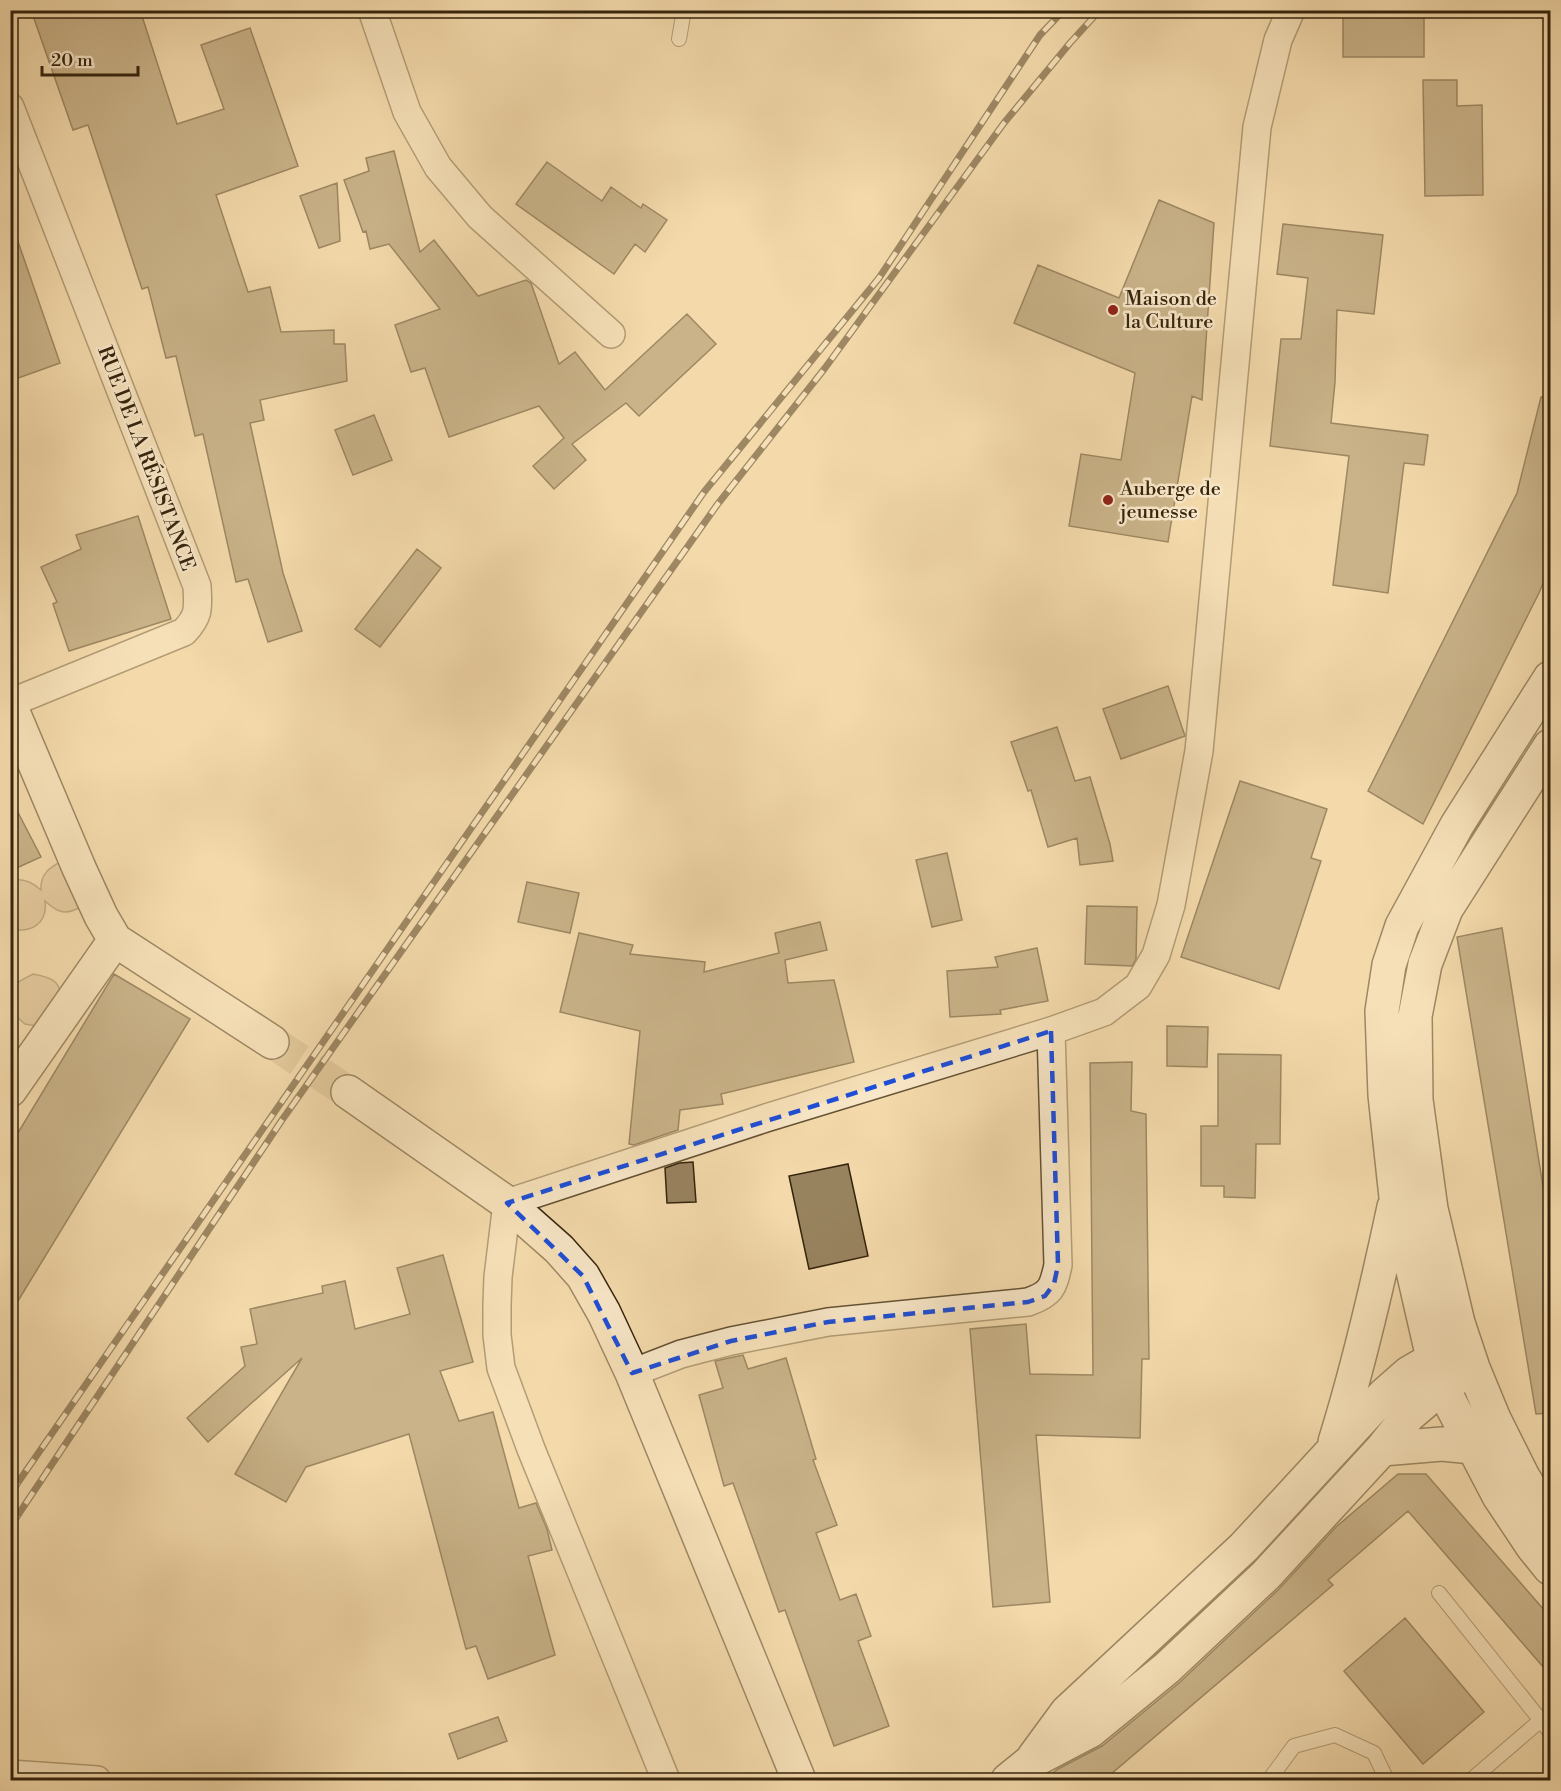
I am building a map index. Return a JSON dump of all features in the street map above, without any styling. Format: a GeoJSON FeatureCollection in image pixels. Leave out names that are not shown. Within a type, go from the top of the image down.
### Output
{"type":"FeatureCollection","features":[{"type":"Feature","properties":{"kind":"main road"},"geometry":{"type":"LineString","coordinates":[[1551,678],[1457,825],[1402,926],[1389,965],[1382,1011],[1385,1095],[1396,1197],[1438,1372],[1472,1447],[1499,1496],[1533,1547],[1551,1568]]}},
{"type":"Feature","properties":{"kind":"main road"},"geometry":{"type":"LineString","coordinates":[[10,704],[79,868],[115,940],[272,1042]]}},
{"type":"Feature","properties":{"kind":"main road"},"geometry":{"type":"LineString","coordinates":[[1551,746],[1446,909],[1425,964],[1415,1016],[1416,1100],[1431,1209],[1468,1355],[1494,1419],[1522,1475],[1551,1523]]}},
{"type":"Feature","properties":{"kind":"main road"},"geometry":{"type":"LineString","coordinates":[[10,1090],[115,940]]}},
{"type":"Feature","properties":{"kind":"main road"},"geometry":{"type":"LineString","coordinates":[[348,1092],[507,1203],[559,1249],[583,1276],[604,1313],[632,1373],[799,1780]]}},
{"type":"Feature","properties":{"kind":"main road"},"geometry":{"type":"LineString","coordinates":[[1332,1451],[1356,1375],[1371,1316],[1396,1197]]}},
{"type":"Feature","properties":{"kind":"main road"},"geometry":{"type":"LineString","coordinates":[[1019,1772],[1090,1731],[1167,1668],[1266,1575],[1382,1449],[1438,1372],[1468,1355]]}},
{"type":"Feature","properties":{"kind":"main road"},"geometry":{"type":"LineString","coordinates":[[1019,1772],[1067,1712],[1244,1547],[1384,1395],[1409,1373],[1438,1372]]}},
{"type":"Feature","properties":{"kind":"main road"},"geometry":{"type":"LineString","coordinates":[[1382,1449],[1442,1444],[1472,1447]]}},
{"type":"Feature","properties":{"kind":"street"},"geometry":{"type":"LineString","coordinates":[[372,10],[407,112],[438,167],[480,217],[611,334]]}},
{"type":"Feature","properties":{"kind":"street"},"geometry":{"type":"LineString","coordinates":[[666,1780],[531,1449],[501,1368],[496,1305],[507,1203],[766,1118],[1052,1031],[1104,1012],[1138,986],[1156,955],[1171,905],[1199,751],[1257,127],[1278,40],[1291,10]]}},
{"type":"Feature","properties":{"kind":"street","name":"RUE DE LA RÉSISTANCE"},"geometry":{"type":"LineString","coordinates":[[10,107],[197,586],[198,604],[196,620],[184,632],[10,704]]}},
{"type":"Feature","properties":{"kind":"street"},"geometry":{"type":"LineString","coordinates":[[632,1373],[681,1354],[731,1341],[828,1322],[1028,1302],[1045,1296],[1054,1284],[1058,1265],[1052,1031]]}},
{"type":"Feature","properties":{"kind":"street"},"geometry":{"type":"LineString","coordinates":[[10,1774],[97,1780]]}},
{"type":"Feature","properties":{"kind":"lane"},"geometry":{"type":"LineString","coordinates":[[679,39],[684,10]]}},
{"type":"Feature","properties":{"kind":"lane"},"geometry":{"type":"LineString","coordinates":[[1439,1593],[1551,1732]]}},
{"type":"Feature","properties":{"kind":"lane"},"geometry":{"type":"LineString","coordinates":[[1471,1780],[1541,1720]]}},
{"type":"Feature","properties":{"kind":"lane"},"geometry":{"type":"LineString","coordinates":[[1269,1780],[1294,1746],[1335,1735],[1374,1753],[1387,1780]]}},
{"type":"Feature","properties":{"kind":"highlighted area"},"geometry":{"type":"Polygon","coordinates":[[[1051,1031],[1058,1265],[1054,1284],[1045,1296],[1028,1302],[828,1322],[731,1341],[632,1373],[583,1276],[507,1203],[1051,1031]]]}},
{"type":"Feature","properties":{"kind":"shaded area"},"geometry":{"type":"Polygon","coordinates":[[[62,861],[85,905],[73,911],[64,912],[55,909],[45,901],[44,916],[37,925],[25,930],[11,929],[10,882],[23,880],[41,890],[46,872],[62,861]]]}},
{"type":"Feature","properties":{"kind":"shaded area"},"geometry":{"type":"Polygon","coordinates":[[[33,974],[56,982],[63,1004],[42,1027],[25,1024],[15,1015],[11,1030],[11,997],[18,982],[33,974]]]}},
{"type":"Feature","properties":{"kind":"building"},"geometry":{"type":"Polygon","coordinates":[[[31,10],[140,10],[177,124],[224,109],[201,45],[250,28],[298,166],[216,195],[248,292],[270,287],[281,332],[334,330],[334,344],[345,344],[347,381],[260,400],[264,420],[250,423],[283,573],[302,631],[268,642],[248,579],[236,582],[203,434],[195,436],[176,356],[166,358],[148,287],[142,289],[88,125],[73,130],[31,10]]]}},
{"type":"Feature","properties":{"kind":"building"},"geometry":{"type":"Polygon","coordinates":[[[1343,10],[1424,10],[1424,57],[1343,57],[1343,10]]]}},
{"type":"Feature","properties":{"kind":"building"},"geometry":{"type":"Polygon","coordinates":[[[1423,80],[1457,80],[1457,106],[1482,105],[1483,195],[1425,196],[1423,80]]]}},
{"type":"Feature","properties":{"kind":"building"},"geometry":{"type":"Polygon","coordinates":[[[394,151],[420,252],[434,240],[478,296],[526,280],[531,283],[559,364],[575,352],[605,390],[687,314],[716,344],[639,416],[626,403],[572,444],[586,460],[554,489],[533,466],[564,438],[539,406],[449,437],[425,368],[411,372],[395,325],[440,309],[389,244],[370,249],[366,231],[363,232],[344,180],[369,171],[366,158],[394,151]]]}},
{"type":"Feature","properties":{"kind":"building"},"geometry":{"type":"Polygon","coordinates":[[[547,162],[602,201],[611,187],[641,208],[643,204],[667,220],[645,252],[635,244],[614,274],[516,204],[547,162]]]}},
{"type":"Feature","properties":{"kind":"building"},"geometry":{"type":"Polygon","coordinates":[[[337,183],[340,241],[319,248],[300,196],[337,183]]]}},
{"type":"Feature","properties":{"kind":"building","name":"Maison de la Culture"},"geometry":{"type":"Polygon","coordinates":[[[1159,200],[1214,223],[1202,400],[1192,396],[1168,542],[1069,526],[1081,454],[1121,460],[1135,373],[1014,323],[1038,265],[1119,298],[1159,200]]]}},
{"type":"Feature","properties":{"kind":"building"},"geometry":{"type":"Polygon","coordinates":[[[1283,224],[1383,235],[1374,314],[1337,310],[1335,382],[1331,423],[1428,435],[1424,465],[1404,463],[1388,593],[1333,585],[1349,456],[1270,446],[1281,339],[1301,339],[1308,278],[1277,274],[1283,224]]]}},
{"type":"Feature","properties":{"kind":"building"},"geometry":{"type":"Polygon","coordinates":[[[15,233],[60,363],[10,381],[10,234],[15,233]]]}},
{"type":"Feature","properties":{"kind":"building"},"geometry":{"type":"Polygon","coordinates":[[[1541,397],[1551,398],[1551,564],[1539,593],[1423,824],[1368,791],[1517,493],[1541,397]]]}},
{"type":"Feature","properties":{"kind":"building"},"geometry":{"type":"Polygon","coordinates":[[[374,415],[392,460],[353,475],[335,430],[374,415]]]}},
{"type":"Feature","properties":{"kind":"building"},"geometry":{"type":"Polygon","coordinates":[[[138,516],[171,619],[69,651],[53,604],[57,602],[41,567],[81,549],[76,535],[138,516]]]}},
{"type":"Feature","properties":{"kind":"building"},"geometry":{"type":"Polygon","coordinates":[[[417,549],[441,568],[380,647],[355,629],[417,549]]]}},
{"type":"Feature","properties":{"kind":"building"},"geometry":{"type":"Polygon","coordinates":[[[1168,686],[1185,736],[1121,759],[1103,709],[1168,686]]]}},
{"type":"Feature","properties":{"kind":"building"},"geometry":{"type":"Polygon","coordinates":[[[1057,727],[1075,781],[1090,777],[1113,861],[1080,865],[1077,838],[1048,847],[1031,790],[1028,791],[1011,742],[1057,727]]]}},
{"type":"Feature","properties":{"kind":"building"},"geometry":{"type":"Polygon","coordinates":[[[1240,781],[1327,809],[1311,858],[1321,861],[1279,989],[1181,957],[1240,781]]]}},
{"type":"Feature","properties":{"kind":"building"},"geometry":{"type":"Polygon","coordinates":[[[10,797],[41,857],[10,871],[10,797]]]}},
{"type":"Feature","properties":{"kind":"building"},"geometry":{"type":"Polygon","coordinates":[[[947,853],[962,920],[932,927],[916,860],[947,853]]]}},
{"type":"Feature","properties":{"kind":"building"},"geometry":{"type":"Polygon","coordinates":[[[527,882],[579,893],[570,933],[518,922],[527,882]]]}},
{"type":"Feature","properties":{"kind":"building"},"geometry":{"type":"Polygon","coordinates":[[[1087,906],[1137,907],[1136,959],[1132,966],[1085,964],[1087,906]]]}},
{"type":"Feature","properties":{"kind":"building"},"geometry":{"type":"Polygon","coordinates":[[[820,922],[827,950],[785,960],[788,983],[834,980],[854,1062],[721,1094],[723,1104],[680,1110],[678,1130],[634,1145],[629,1144],[640,1031],[560,1012],[579,933],[633,945],[630,954],[705,962],[704,972],[779,953],[775,933],[820,922]]]}},
{"type":"Feature","properties":{"kind":"building"},"geometry":{"type":"Polygon","coordinates":[[[1502,928],[1551,1237],[1551,1413],[1536,1414],[1457,937],[1502,928]]]}},
{"type":"Feature","properties":{"kind":"building"},"geometry":{"type":"Polygon","coordinates":[[[1037,948],[1048,1001],[1000,1010],[1001,1014],[950,1017],[947,971],[998,967],[995,957],[1037,948]]]}},
{"type":"Feature","properties":{"kind":"building"},"geometry":{"type":"Polygon","coordinates":[[[114,974],[190,1019],[10,1314],[10,1146],[114,974]]]}},
{"type":"Feature","properties":{"kind":"building"},"geometry":{"type":"Polygon","coordinates":[[[1167,1026],[1208,1027],[1207,1067],[1167,1066],[1167,1026]]]}},
{"type":"Feature","properties":{"kind":"building"},"geometry":{"type":"Polygon","coordinates":[[[1218,1054],[1281,1055],[1280,1144],[1256,1144],[1255,1198],[1224,1197],[1224,1186],[1201,1186],[1201,1126],[1218,1126],[1218,1054]]]}},
{"type":"Feature","properties":{"kind":"building"},"geometry":{"type":"Polygon","coordinates":[[[1132,1062],[1131,1111],[1146,1114],[1149,1359],[1142,1359],[1140,1438],[1036,1435],[1050,1602],[993,1607],[970,1329],[1026,1324],[1030,1374],[1093,1375],[1090,1063],[1132,1062]]]}},
{"type":"Feature","properties":{"kind":"building"},"geometry":{"type":"Polygon","coordinates":[[[693,1162],[696,1202],[667,1203],[665,1168],[679,1163],[693,1162]]]}},
{"type":"Feature","properties":{"kind":"building"},"geometry":{"type":"Polygon","coordinates":[[[848,1164],[868,1256],[809,1269],[789,1176],[848,1164]]]}},
{"type":"Feature","properties":{"kind":"building"},"geometry":{"type":"Polygon","coordinates":[[[443,1255],[473,1362],[440,1371],[459,1421],[493,1412],[519,1508],[536,1503],[547,1529],[552,1550],[528,1556],[555,1655],[488,1679],[476,1646],[466,1649],[409,1434],[306,1467],[286,1502],[235,1474],[302,1358],[208,1442],[187,1418],[245,1366],[241,1347],[257,1344],[250,1309],[323,1293],[322,1286],[345,1281],[355,1329],[410,1314],[397,1268],[443,1255]]]}},
{"type":"Feature","properties":{"kind":"building"},"geometry":{"type":"Polygon","coordinates":[[[743,1355],[748,1369],[786,1358],[816,1459],[813,1460],[837,1525],[816,1533],[840,1600],[856,1594],[871,1636],[858,1641],[889,1726],[834,1746],[785,1610],[779,1612],[733,1483],[724,1486],[699,1395],[723,1388],[715,1361],[743,1355]]]}},
{"type":"Feature","properties":{"kind":"building"},"geometry":{"type":"Polygon","coordinates":[[[1398,1474],[1426,1474],[1551,1618],[1551,1676],[1408,1511],[1328,1580],[1333,1585],[1104,1780],[1044,1780],[1058,1769],[1102,1746],[1179,1683],[1279,1589],[1336,1527],[1398,1474]]]}},
{"type":"Feature","properties":{"kind":"building"},"geometry":{"type":"Polygon","coordinates":[[[1405,1618],[1484,1712],[1423,1764],[1344,1671],[1405,1618]]]}},
{"type":"Feature","properties":{"kind":"building"},"geometry":{"type":"Polygon","coordinates":[[[498,1717],[507,1741],[458,1759],[449,1734],[498,1717]]]}},
{"type":"Feature","properties":{"kind":"tunnel"},"geometry":{"type":"LineString","coordinates":[[272,1042],[348,1092]]}},
{"type":"Feature","properties":{"kind":"railway"},"geometry":{"type":"LineString","coordinates":[[10,1494],[704,492],[879,278],[1040,35],[1064,10]]}},
{"type":"Feature","properties":{"kind":"railway"},"geometry":{"type":"LineString","coordinates":[[10,1527],[282,1120],[717,505],[825,368],[1004,123],[1100,10]]}},
{"type":"Feature","properties":{"kind":"place","name":"Maison de la Culture"},"geometry":{"type":"Point","coordinates":[1113,310]}},
{"type":"Feature","properties":{"kind":"place","name":"Auberge de jeunesse"},"geometry":{"type":"Point","coordinates":[1108,500]}}]}
